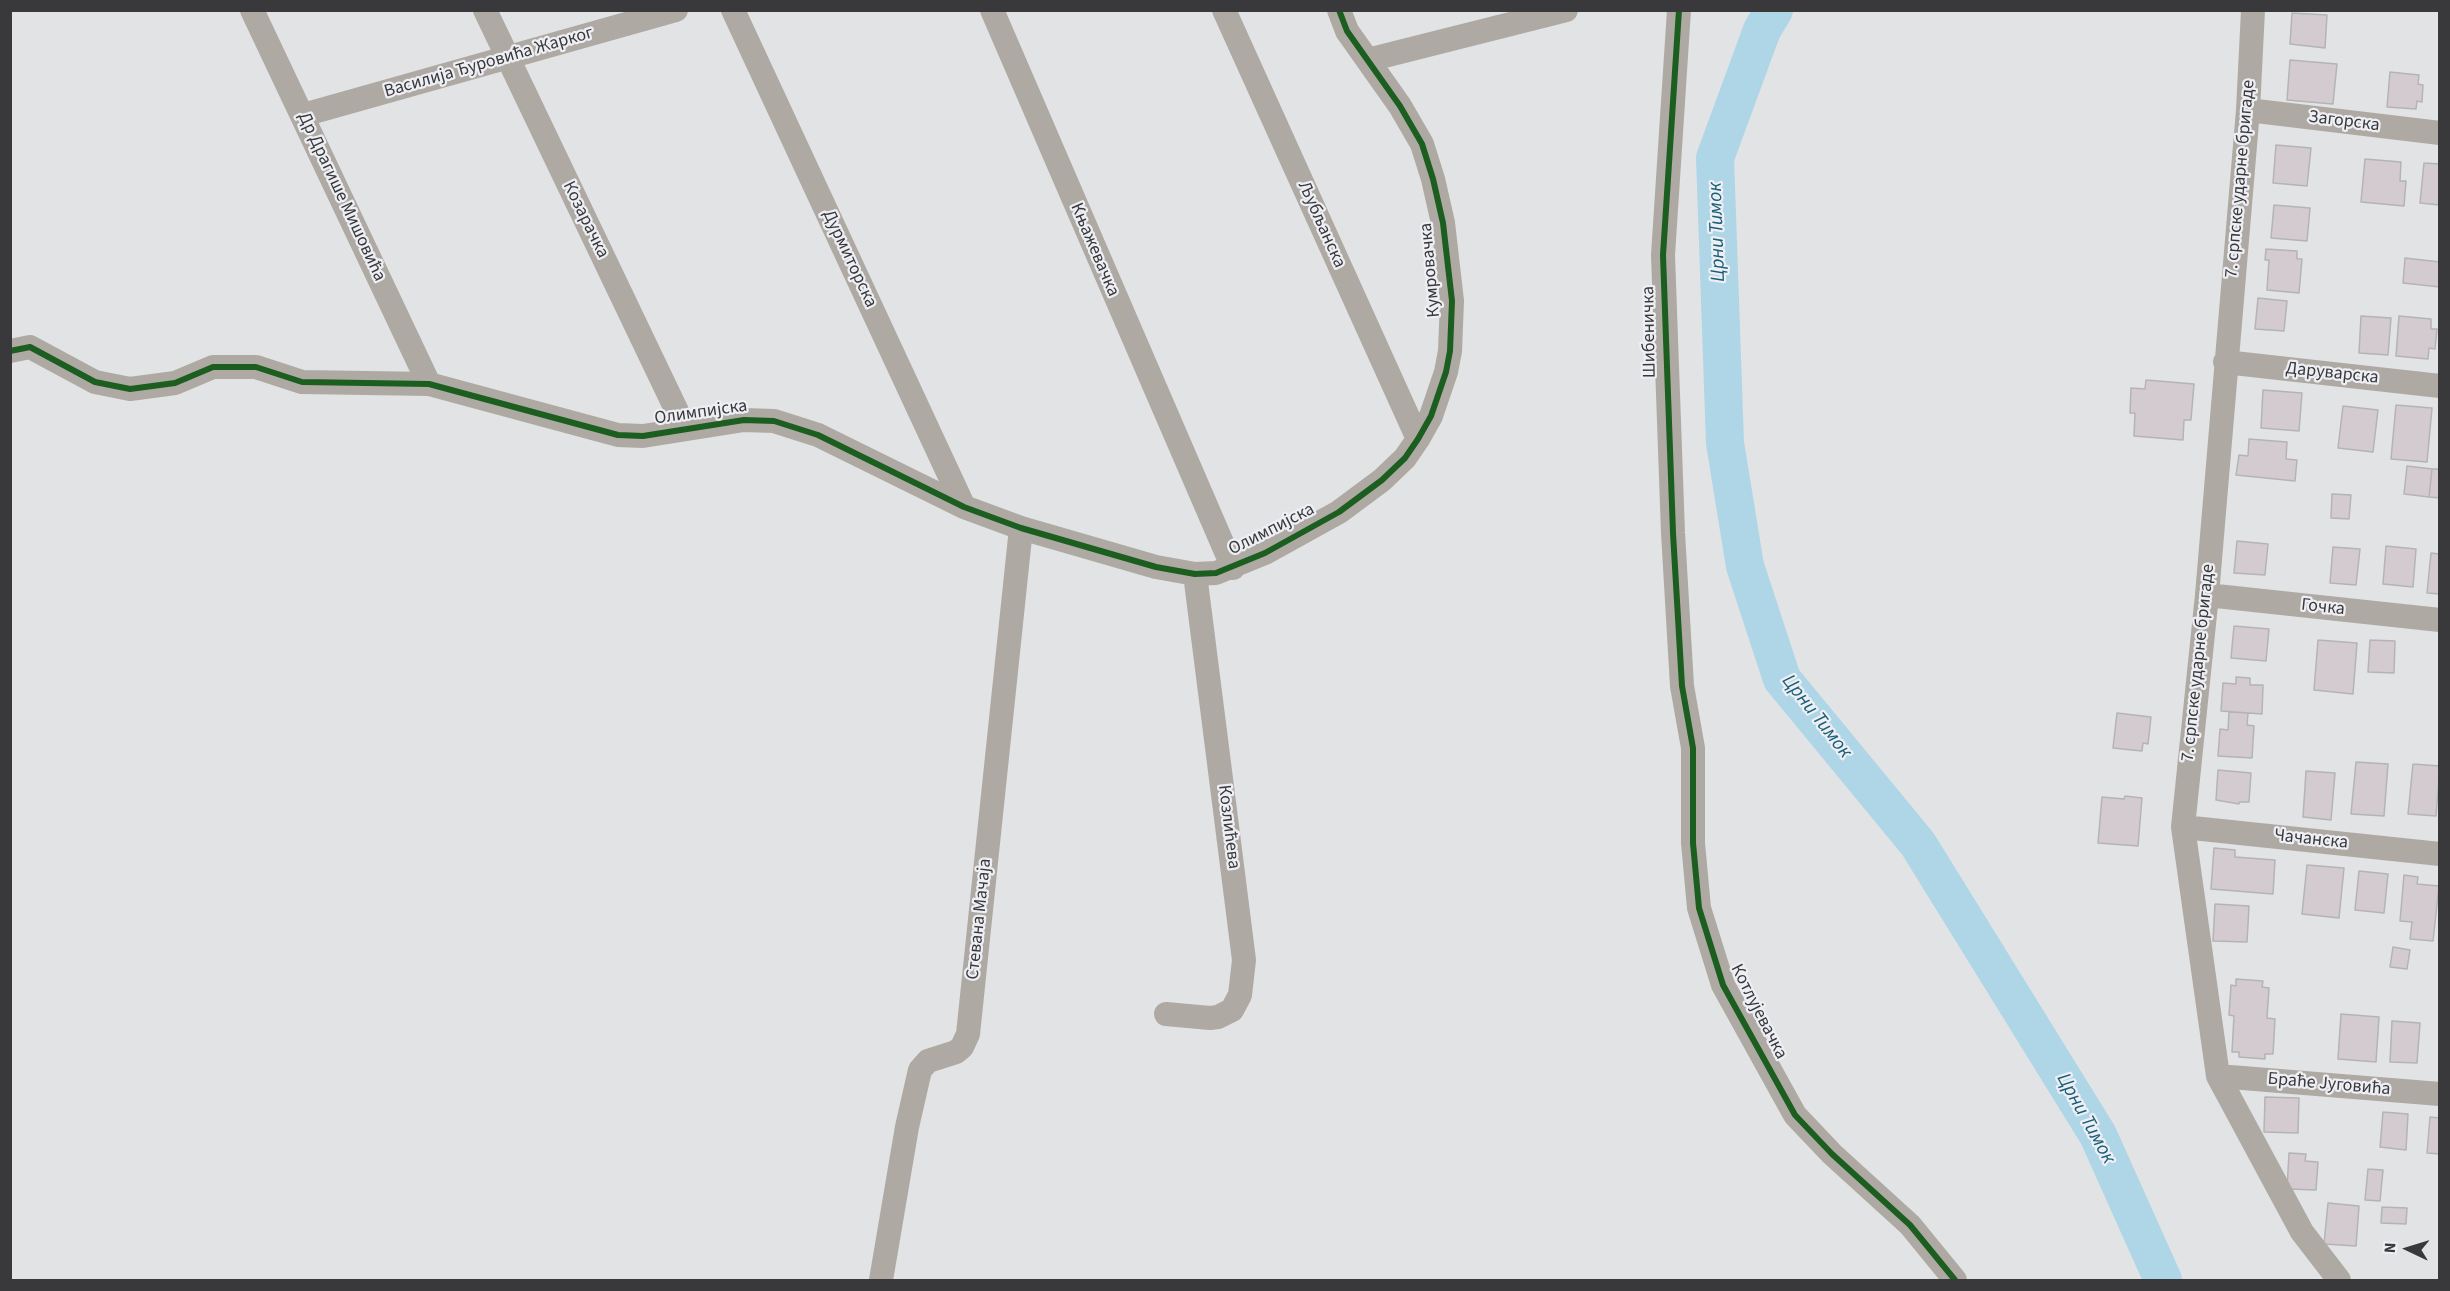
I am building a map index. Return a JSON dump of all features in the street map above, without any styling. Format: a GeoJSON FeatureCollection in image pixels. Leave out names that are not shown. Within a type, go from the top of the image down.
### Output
{"type":"FeatureCollection","features":[{"type":"Feature","properties":{"kind":"street","name":"Др Драгише Мишовића"},"geometry":{"type":"LineString","coordinates":[[252,10],[429,384]]}},
{"type":"Feature","properties":{"kind":"street","name":"Козарачка"},"geometry":{"type":"LineString","coordinates":[[485,10],[685,428]]}},
{"type":"Feature","properties":{"kind":"street","name":"Василија Ђуровића Жарког"},"geometry":{"type":"LineString","coordinates":[[303,115],[676,10]]}},
{"type":"Feature","properties":{"kind":"street","name":"Дурмиторска"},"geometry":{"type":"LineString","coordinates":[[733,10],[964,507]]}},
{"type":"Feature","properties":{"kind":"street","name":"Књажевачка"},"geometry":{"type":"LineString","coordinates":[[992,10],[1233,568]]}},
{"type":"Feature","properties":{"kind":"street","name":"Љубљанска"},"geometry":{"type":"LineString","coordinates":[[1224,10],[1418,439]]}},
{"type":"Feature","properties":{"kind":"street","name":"Кумровачка"},"geometry":{"type":"LineString","coordinates":[[1339,10],[1347,31],[1400,106],[1422,144],[1443,223],[1452,301],[1450,351],[1439,395],[1418,439]]}},
{"type":"Feature","properties":{"kind":"street"},"geometry":{"type":"LineString","coordinates":[[1368,60],[1566,10]]}},
{"type":"Feature","properties":{"kind":"street","name":"Шибеничка"},"geometry":{"type":"LineString","coordinates":[[1679,10],[1663,255],[1666,405],[1680,652]]}},
{"type":"Feature","properties":{"kind":"street","name":"7. српске ударне бригаде"},"geometry":{"type":"LineString","coordinates":[[2253,10],[2248,110],[2207,595],[2183,827],[2218,1076],[2302,1232],[2339,1281]]}},
{"type":"Feature","properties":{"kind":"street","name":"Загорска"},"geometry":{"type":"LineString","coordinates":[[2248,110],[2439,133]]}},
{"type":"Feature","properties":{"kind":"street","name":"Олимпијска"},"geometry":{"type":"LineString","coordinates":[[10,351],[30,347],[95,382],[130,389],[175,383],[213,367],[256,367],[302,382],[429,384],[618,435],[643,436],[744,420],[774,421],[818,435],[964,507],[1021,528],[1119,557],[1195,574],[1216,573],[1233,568],[1339,512],[1382,480],[1405,458],[1418,439]]}},
{"type":"Feature","properties":{"kind":"street","name":"Даруварска"},"geometry":{"type":"LineString","coordinates":[[2225,362],[2439,386]]}},
{"type":"Feature","properties":{"kind":"street","name":"Стевана Мачаја"},"geometry":{"type":"LineString","coordinates":[[882,1281],[907,1127],[920,1070],[928,1061],[956,1052],[962,1047],[968,1034],[1021,528]]}},
{"type":"Feature","properties":{"kind":"street","name":"Козлићева"},"geometry":{"type":"LineString","coordinates":[[1166,1014],[1210,1018],[1232,1010],[1240,995],[1244,960],[1195,574]]}},
{"type":"Feature","properties":{"kind":"street","name":"Гочка"},"geometry":{"type":"LineString","coordinates":[[2207,595],[2439,620]]}},
{"type":"Feature","properties":{"kind":"street","name":"Котлујевачка"},"geometry":{"type":"LineString","coordinates":[[1680,652],[1682,686],[1693,748],[1693,843],[1700,908],[1723,985],[1795,1115],[1832,1154],[1910,1224],[1955,1281]]}},
{"type":"Feature","properties":{"kind":"street","name":"Чачанска"},"geometry":{"type":"LineString","coordinates":[[2183,827],[2439,854]]}},
{"type":"Feature","properties":{"kind":"street","name":"Браће Југовића"},"geometry":{"type":"LineString","coordinates":[[2218,1076],[2439,1094]]}},
{"type":"Feature","properties":{"kind":"building"},"geometry":{"type":"Polygon","coordinates":[[[2292,13],[2327,15],[2325,48],[2290,44],[2292,13]]]}},
{"type":"Feature","properties":{"kind":"building"},"geometry":{"type":"Polygon","coordinates":[[[2290,60],[2337,64],[2333,104],[2287,100],[2290,60]]]}},
{"type":"Feature","properties":{"kind":"building"},"geometry":{"type":"Polygon","coordinates":[[[2390,72],[2419,75],[2418,84],[2423,85],[2422,102],[2417,101],[2416,109],[2387,107],[2390,72]]]}},
{"type":"Feature","properties":{"kind":"building"},"geometry":{"type":"Polygon","coordinates":[[[2276,145],[2311,148],[2307,186],[2273,183],[2276,145]]]}},
{"type":"Feature","properties":{"kind":"building"},"geometry":{"type":"Polygon","coordinates":[[[2365,159],[2401,162],[2400,181],[2406,181],[2404,206],[2361,202],[2365,159]]]}},
{"type":"Feature","properties":{"kind":"building"},"geometry":{"type":"Polygon","coordinates":[[[2424,163],[2440,164],[2440,205],[2420,203],[2424,163]]]}},
{"type":"Feature","properties":{"kind":"building"},"geometry":{"type":"Polygon","coordinates":[[[2274,205],[2310,208],[2307,241],[2271,238],[2274,205]]]}},
{"type":"Feature","properties":{"kind":"building"},"geometry":{"type":"Polygon","coordinates":[[[2266,249],[2297,251],[2297,259],[2302,259],[2299,293],[2267,290],[2269,260],[2265,260],[2266,249]]]}},
{"type":"Feature","properties":{"kind":"building"},"geometry":{"type":"Polygon","coordinates":[[[2405,258],[2440,262],[2440,287],[2403,283],[2405,258]]]}},
{"type":"Feature","properties":{"kind":"building"},"geometry":{"type":"Polygon","coordinates":[[[2258,298],[2287,301],[2284,331],[2255,329],[2258,298]]]}},
{"type":"Feature","properties":{"kind":"building"},"geometry":{"type":"Polygon","coordinates":[[[2361,316],[2391,318],[2388,355],[2359,353],[2361,316]]]}},
{"type":"Feature","properties":{"kind":"building"},"geometry":{"type":"Polygon","coordinates":[[[2399,316],[2431,319],[2431,329],[2437,329],[2435,349],[2429,348],[2428,359],[2396,356],[2399,316]]]}},
{"type":"Feature","properties":{"kind":"building"},"geometry":{"type":"Polygon","coordinates":[[[2146,380],[2194,384],[2191,420],[2184,420],[2183,440],[2134,436],[2135,413],[2130,413],[2131,388],[2145,389],[2146,380]]]}},
{"type":"Feature","properties":{"kind":"building"},"geometry":{"type":"Polygon","coordinates":[[[2263,390],[2302,393],[2299,431],[2261,428],[2263,390]]]}},
{"type":"Feature","properties":{"kind":"building"},"geometry":{"type":"Polygon","coordinates":[[[2396,405],[2432,408],[2427,462],[2391,459],[2396,405]]]}},
{"type":"Feature","properties":{"kind":"building"},"geometry":{"type":"Polygon","coordinates":[[[2343,406],[2378,410],[2373,452],[2338,448],[2343,406]]]}},
{"type":"Feature","properties":{"kind":"building"},"geometry":{"type":"Polygon","coordinates":[[[2249,439],[2287,442],[2286,459],[2297,460],[2295,481],[2236,475],[2239,455],[2248,456],[2249,439]]]}},
{"type":"Feature","properties":{"kind":"building"},"geometry":{"type":"Polygon","coordinates":[[[2407,466],[2432,469],[2429,497],[2404,494],[2407,466]]]}},
{"type":"Feature","properties":{"kind":"building"},"geometry":{"type":"Polygon","coordinates":[[[2432,469],[2440,469],[2440,498],[2429,497],[2432,469]]]}},
{"type":"Feature","properties":{"kind":"building"},"geometry":{"type":"Polygon","coordinates":[[[2332,494],[2351,495],[2349,519],[2331,518],[2332,494]]]}},
{"type":"Feature","properties":{"kind":"building"},"geometry":{"type":"Polygon","coordinates":[[[2237,541],[2268,544],[2265,575],[2234,573],[2237,541]]]}},
{"type":"Feature","properties":{"kind":"building"},"geometry":{"type":"Polygon","coordinates":[[[2386,546],[2416,549],[2413,587],[2383,584],[2386,546]]]}},
{"type":"Feature","properties":{"kind":"building"},"geometry":{"type":"Polygon","coordinates":[[[2333,547],[2360,549],[2356,585],[2330,583],[2333,547]]]}},
{"type":"Feature","properties":{"kind":"building"},"geometry":{"type":"Polygon","coordinates":[[[2431,553],[2440,554],[2440,594],[2427,593],[2431,553]]]}},
{"type":"Feature","properties":{"kind":"building"},"geometry":{"type":"Polygon","coordinates":[[[2234,626],[2269,629],[2266,661],[2231,658],[2234,626]]]}},
{"type":"Feature","properties":{"kind":"building"},"geometry":{"type":"Polygon","coordinates":[[[2318,640],[2357,643],[2353,694],[2314,690],[2318,640]]]}},
{"type":"Feature","properties":{"kind":"building"},"geometry":{"type":"Polygon","coordinates":[[[2370,640],[2395,641],[2394,673],[2368,672],[2370,640]]]}},
{"type":"Feature","properties":{"kind":"building"},"geometry":{"type":"Polygon","coordinates":[[[2236,677],[2250,678],[2250,685],[2263,685],[2262,714],[2221,711],[2223,683],[2236,684],[2236,677]]]}},
{"type":"Feature","properties":{"kind":"building"},"geometry":{"type":"Polygon","coordinates":[[[2229,712],[2248,713],[2247,725],[2254,726],[2252,758],[2218,756],[2220,729],[2228,730],[2229,712]]]}},
{"type":"Feature","properties":{"kind":"building"},"geometry":{"type":"Polygon","coordinates":[[[2117,713],[2151,717],[2148,744],[2143,743],[2142,751],[2113,748],[2117,713]]]}},
{"type":"Feature","properties":{"kind":"building"},"geometry":{"type":"Polygon","coordinates":[[[2356,762],[2388,764],[2384,816],[2351,814],[2356,762]]]}},
{"type":"Feature","properties":{"kind":"building"},"geometry":{"type":"Polygon","coordinates":[[[2413,764],[2440,766],[2436,816],[2408,814],[2413,764]]]}},
{"type":"Feature","properties":{"kind":"building"},"geometry":{"type":"Polygon","coordinates":[[[2218,770],[2251,773],[2249,802],[2239,802],[2239,804],[2216,800],[2218,770]]]}},
{"type":"Feature","properties":{"kind":"building"},"geometry":{"type":"Polygon","coordinates":[[[2306,771],[2335,773],[2331,820],[2303,817],[2306,771]]]}},
{"type":"Feature","properties":{"kind":"building"},"geometry":{"type":"Polygon","coordinates":[[[2125,796],[2142,798],[2138,846],[2098,843],[2102,797],[2124,799],[2125,796]]]}},
{"type":"Feature","properties":{"kind":"building"},"geometry":{"type":"Polygon","coordinates":[[[2214,848],[2235,850],[2235,857],[2275,860],[2273,894],[2211,889],[2214,848]]]}},
{"type":"Feature","properties":{"kind":"building"},"geometry":{"type":"Polygon","coordinates":[[[2307,865],[2344,868],[2339,918],[2302,914],[2307,865]]]}},
{"type":"Feature","properties":{"kind":"building"},"geometry":{"type":"Polygon","coordinates":[[[2359,871],[2388,874],[2384,913],[2355,910],[2359,871]]]}},
{"type":"Feature","properties":{"kind":"building"},"geometry":{"type":"Polygon","coordinates":[[[2404,875],[2418,877],[2417,884],[2439,886],[2433,941],[2410,939],[2412,922],[2400,921],[2404,875]]]}},
{"type":"Feature","properties":{"kind":"building"},"geometry":{"type":"Polygon","coordinates":[[[2215,904],[2249,906],[2247,942],[2213,941],[2215,904]]]}},
{"type":"Feature","properties":{"kind":"building"},"geometry":{"type":"Polygon","coordinates":[[[2393,947],[2410,950],[2407,969],[2390,967],[2393,947]]]}},
{"type":"Feature","properties":{"kind":"building"},"geometry":{"type":"Polygon","coordinates":[[[2236,979],[2263,981],[2262,987],[2269,988],[2267,1018],[2275,1019],[2273,1054],[2265,1054],[2265,1059],[2239,1057],[2239,1052],[2232,1052],[2234,1016],[2229,1015],[2231,985],[2236,986],[2236,979]]]}},
{"type":"Feature","properties":{"kind":"building"},"geometry":{"type":"Polygon","coordinates":[[[2341,1014],[2379,1017],[2376,1062],[2338,1059],[2341,1014]]]}},
{"type":"Feature","properties":{"kind":"building"},"geometry":{"type":"Polygon","coordinates":[[[2392,1021],[2420,1023],[2417,1063],[2390,1062],[2392,1021]]]}},
{"type":"Feature","properties":{"kind":"building"},"geometry":{"type":"Polygon","coordinates":[[[2265,1097],[2299,1098],[2298,1133],[2264,1132],[2265,1097]]]}},
{"type":"Feature","properties":{"kind":"building"},"geometry":{"type":"Polygon","coordinates":[[[2383,1112],[2408,1114],[2406,1150],[2380,1147],[2383,1112]]]}},
{"type":"Feature","properties":{"kind":"building"},"geometry":{"type":"Polygon","coordinates":[[[2430,1117],[2440,1118],[2440,1154],[2427,1153],[2430,1117]]]}},
{"type":"Feature","properties":{"kind":"building"},"geometry":{"type":"Polygon","coordinates":[[[2289,1153],[2306,1154],[2305,1161],[2318,1162],[2316,1190],[2287,1189],[2289,1153]]]}},
{"type":"Feature","properties":{"kind":"building"},"geometry":{"type":"Polygon","coordinates":[[[2368,1169],[2383,1170],[2380,1201],[2365,1200],[2368,1169]]]}},
{"type":"Feature","properties":{"kind":"building"},"geometry":{"type":"Polygon","coordinates":[[[2328,1203],[2359,1206],[2356,1246],[2324,1244],[2328,1203]]]}},
{"type":"Feature","properties":{"kind":"building"},"geometry":{"type":"Polygon","coordinates":[[[2382,1207],[2407,1208],[2406,1224],[2381,1223],[2382,1207]]]}},
{"type":"Feature","properties":{"kind":"waterway","name":"Црни Тимок"},"geometry":{"type":"LineString","coordinates":[[1774,10],[1762,30],[1715,158],[1725,443],[1745,566],[1782,679],[1918,844],[2098,1135],[2163,1280]]}},
{"type":"Feature","properties":{"kind":"cycle path"},"geometry":{"type":"LineString","coordinates":[[10,351],[30,347],[95,382],[130,389],[175,383],[213,367],[256,367],[302,382],[429,384],[618,435],[643,436],[744,420],[774,421],[818,435],[964,507],[1021,528],[1156,567],[1195,574],[1216,573],[1265,553],[1339,512],[1382,480],[1405,458],[1418,439],[1431,416],[1446,372],[1450,351],[1452,301],[1443,223],[1433,179],[1422,144],[1400,106],[1347,31],[1339,10]]}},
{"type":"Feature","properties":{"kind":"cycle path"},"geometry":{"type":"LineString","coordinates":[[1679,10],[1663,255],[1673,533],[1682,686],[1693,748],[1693,843],[1699,908],[1723,985],[1795,1115],[1832,1154],[1910,1225],[1955,1280]]}}]}
